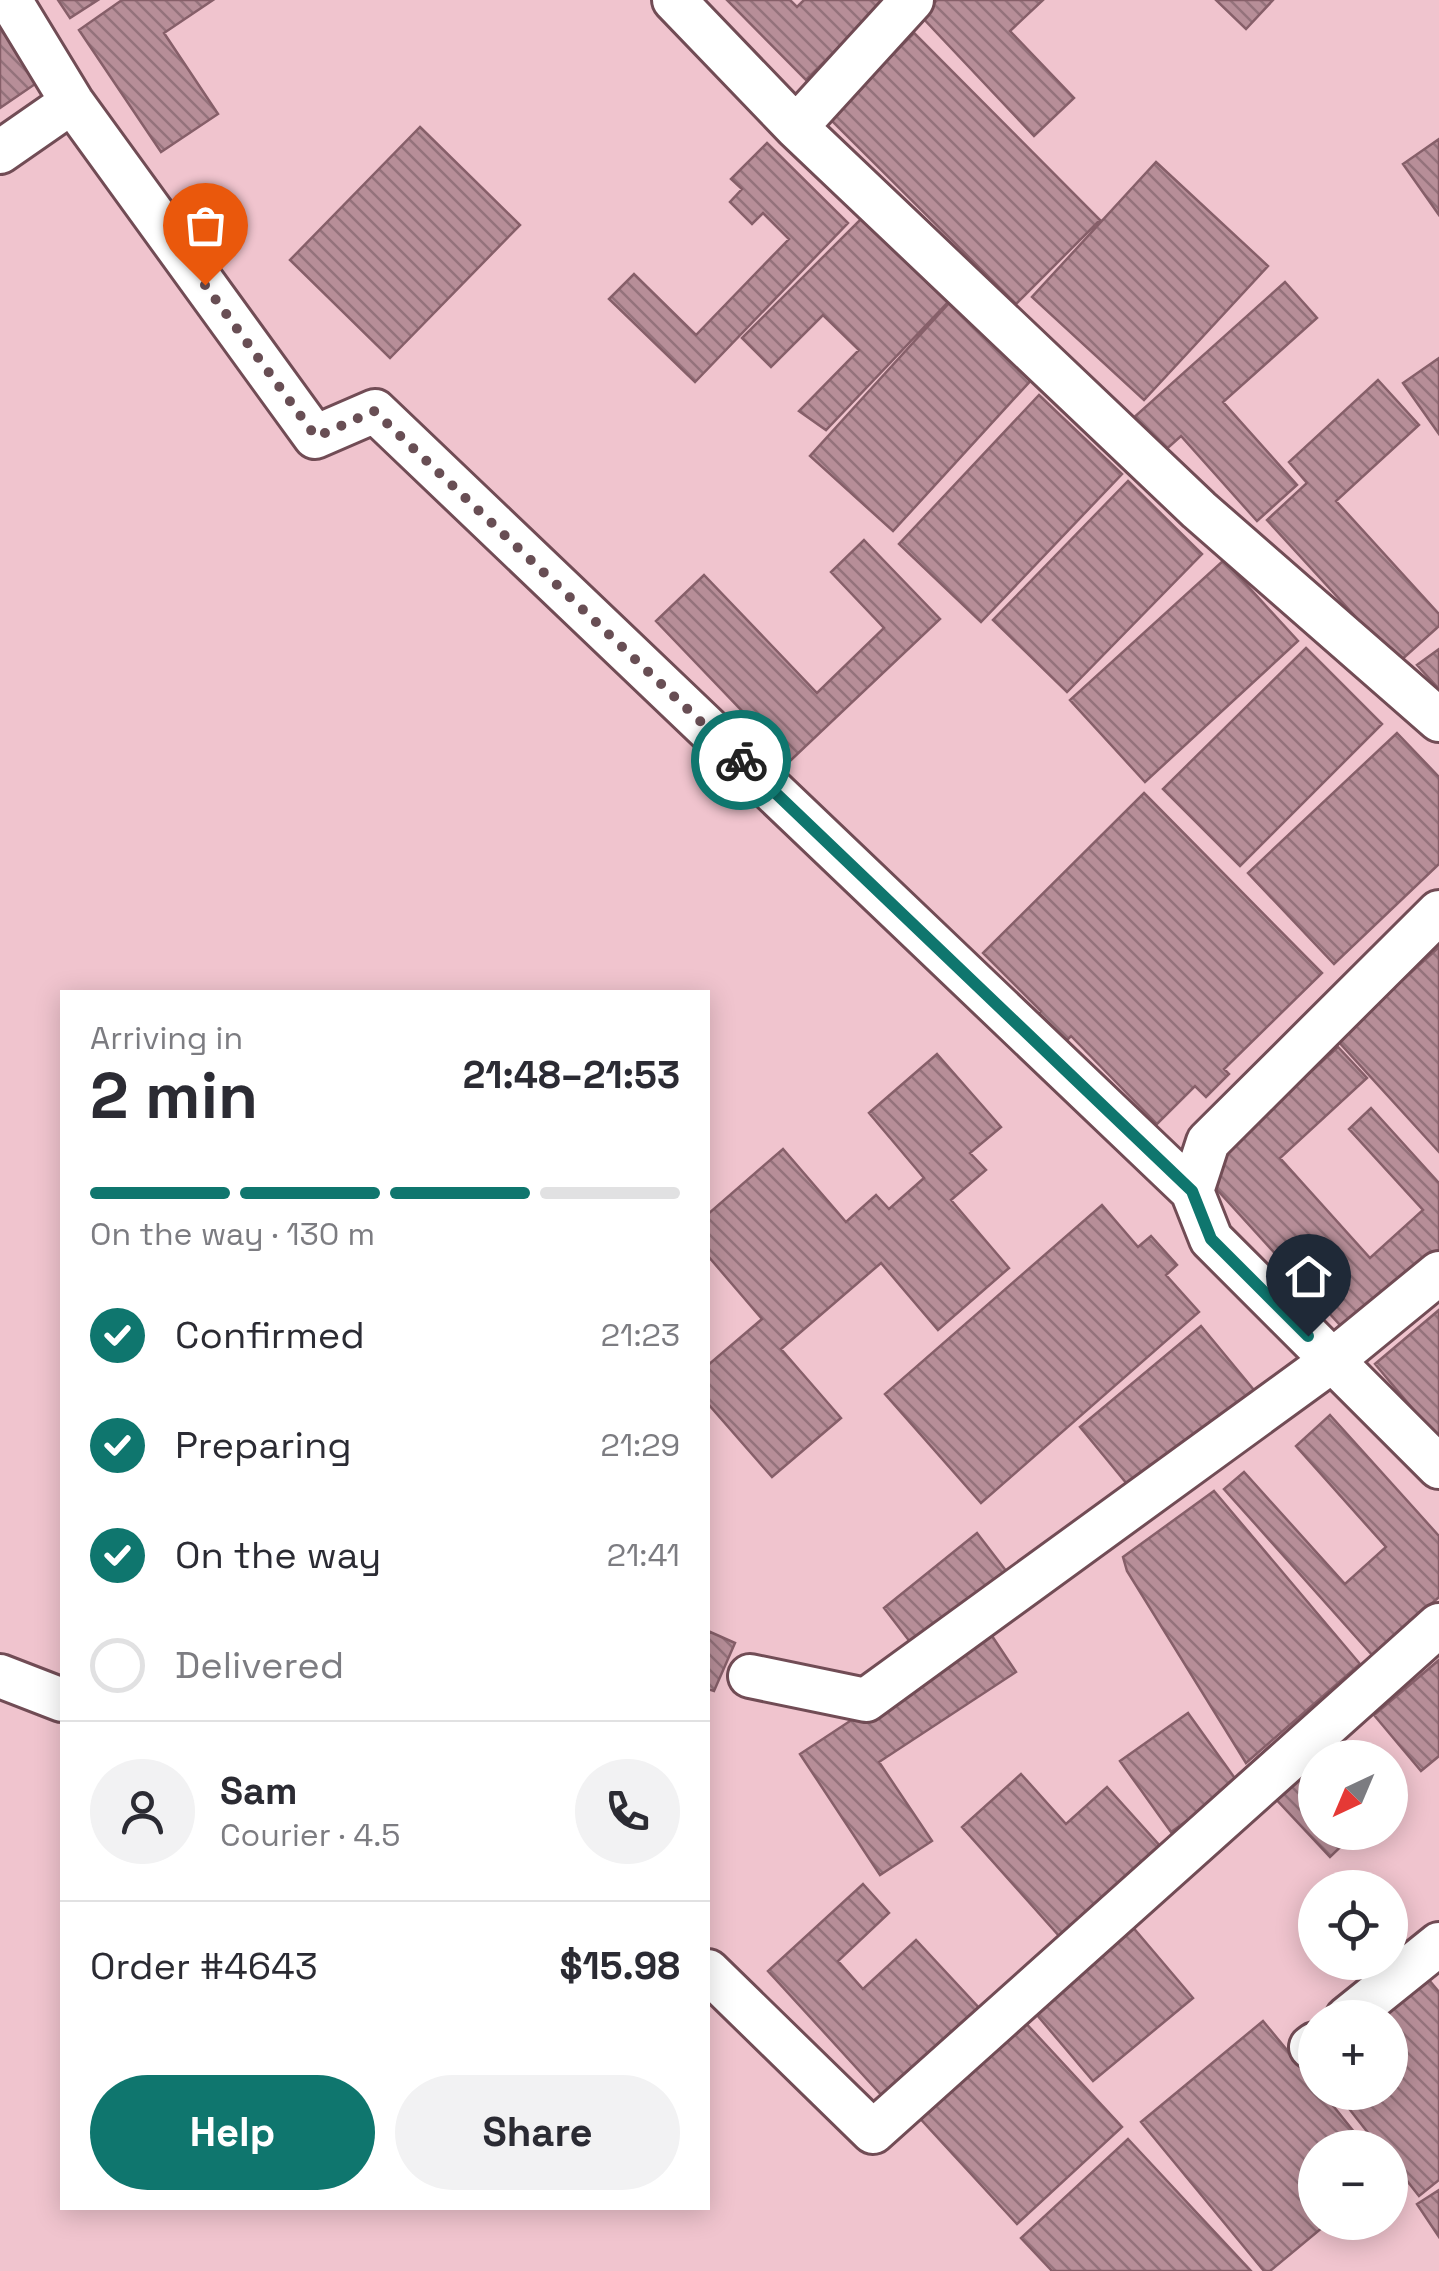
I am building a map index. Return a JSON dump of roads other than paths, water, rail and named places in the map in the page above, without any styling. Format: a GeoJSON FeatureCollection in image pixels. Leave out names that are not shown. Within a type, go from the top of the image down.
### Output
{"type":"FeatureCollection","features":[{"type":"Feature","properties":{"kind":"street"},"geometry":{"type":"LineString","coordinates":[[10,0],[72,102],[316,437],[374,411],[1192,1191],[1211,1239],[1439,1467]]}},
{"type":"Feature","properties":{"kind":"street"},"geometry":{"type":"LineString","coordinates":[[674,0],[796,126],[1199,510],[1439,720]]}},
{"type":"Feature","properties":{"kind":"street"},"geometry":{"type":"LineString","coordinates":[[796,126],[912,0]]}},
{"type":"Feature","properties":{"kind":"street"},"geometry":{"type":"LineString","coordinates":[[0,152],[72,102]]}},
{"type":"Feature","properties":{"kind":"street"},"geometry":{"type":"LineString","coordinates":[[1192,1191],[1208,1142],[1439,912]]}},
{"type":"Feature","properties":{"kind":"street"},"geometry":{"type":"LineString","coordinates":[[750,1676],[866,1700],[1332,1360],[1439,1273]]}},
{"type":"Feature","properties":{"kind":"street"},"geometry":{"type":"LineString","coordinates":[[710,1972],[873,2132],[1439,1625]]}},
{"type":"Feature","properties":{"kind":"street"},"geometry":{"type":"LineString","coordinates":[[0,1676],[60,1699]]}},
{"type":"Feature","properties":{"kind":"street"},"geometry":{"type":"LineString","coordinates":[[1370,2000],[1439,1944]]}}]}
